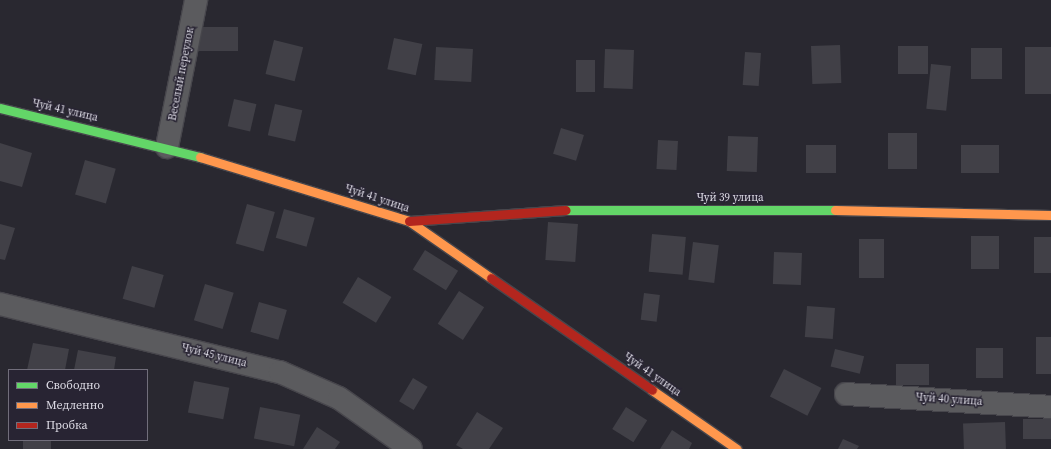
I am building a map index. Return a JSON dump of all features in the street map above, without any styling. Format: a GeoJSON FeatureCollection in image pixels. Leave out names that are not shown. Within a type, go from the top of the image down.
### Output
{"type":"FeatureCollection","features":[{"type":"Feature","properties":{"kind":"street","name":"Веселый переулок"},"geometry":{"type":"LineString","coordinates":[[168,147],[196,0]]}},
{"type":"Feature","properties":{"kind":"street","name":"Чуй 41 улица"},"geometry":{"type":"LineString","coordinates":[[0,108],[168,147],[409,221],[737,449]]}},
{"type":"Feature","properties":{"kind":"street","name":"Чуй 39 улица"},"geometry":{"type":"LineString","coordinates":[[409,221],[545,210],[807,209],[1051,215]]}},
{"type":"Feature","properties":{"kind":"street","name":"Чуй 45 улица"},"geometry":{"type":"LineString","coordinates":[[0,304],[280,372],[339,398],[411,449]]}},
{"type":"Feature","properties":{"kind":"street","name":"Чуй 40 улица"},"geometry":{"type":"LineString","coordinates":[[846,394],[1051,407]]}},
{"type":"Feature","properties":{"kind":"building"},"geometry":{"type":"Polygon","coordinates":[[[194,27],[238,27],[238,51],[194,51],[194,27]]]}},
{"type":"Feature","properties":{"kind":"building"},"geometry":{"type":"Polygon","coordinates":[[[394,38],[422,44],[416,75],[387,69],[394,38]]]}},
{"type":"Feature","properties":{"kind":"building"},"geometry":{"type":"Polygon","coordinates":[[[274,40],[303,47],[295,81],[266,74],[274,40]]]}},
{"type":"Feature","properties":{"kind":"building"},"geometry":{"type":"Polygon","coordinates":[[[840,45],[841,83],[812,84],[811,46],[840,45]]]}},
{"type":"Feature","properties":{"kind":"building"},"geometry":{"type":"Polygon","coordinates":[[[898,46],[928,46],[928,74],[898,74],[898,46]]]}},
{"type":"Feature","properties":{"kind":"building"},"geometry":{"type":"Polygon","coordinates":[[[436,47],[473,49],[471,82],[434,80],[436,47]]]}},
{"type":"Feature","properties":{"kind":"building"},"geometry":{"type":"Polygon","coordinates":[[[1025,47],[1051,47],[1051,94],[1025,94],[1025,47]]]}},
{"type":"Feature","properties":{"kind":"building"},"geometry":{"type":"Polygon","coordinates":[[[971,48],[1002,48],[1002,79],[971,79],[971,48]]]}},
{"type":"Feature","properties":{"kind":"building"},"geometry":{"type":"Polygon","coordinates":[[[605,49],[634,50],[633,89],[604,88],[605,49]]]}},
{"type":"Feature","properties":{"kind":"building"},"geometry":{"type":"Polygon","coordinates":[[[745,52],[761,53],[759,86],[743,85],[745,52]]]}},
{"type":"Feature","properties":{"kind":"building"},"geometry":{"type":"Polygon","coordinates":[[[576,60],[595,60],[595,92],[576,92],[576,60]]]}},
{"type":"Feature","properties":{"kind":"building"},"geometry":{"type":"Polygon","coordinates":[[[931,64],[951,66],[946,111],[926,109],[931,64]]]}},
{"type":"Feature","properties":{"kind":"building"},"geometry":{"type":"Polygon","coordinates":[[[234,99],[256,104],[250,131],[228,126],[234,99]]]}},
{"type":"Feature","properties":{"kind":"building"},"geometry":{"type":"Polygon","coordinates":[[[275,104],[302,110],[295,141],[268,135],[275,104]]]}},
{"type":"Feature","properties":{"kind":"building"},"geometry":{"type":"Polygon","coordinates":[[[561,128],[584,135],[576,161],[553,154],[561,128]]]}},
{"type":"Feature","properties":{"kind":"building"},"geometry":{"type":"Polygon","coordinates":[[[888,133],[917,133],[917,169],[888,169],[888,133]]]}},
{"type":"Feature","properties":{"kind":"building"},"geometry":{"type":"Polygon","coordinates":[[[728,136],[758,137],[757,172],[727,171],[728,136]]]}},
{"type":"Feature","properties":{"kind":"building"},"geometry":{"type":"Polygon","coordinates":[[[658,140],[678,141],[676,170],[656,169],[658,140]]]}},
{"type":"Feature","properties":{"kind":"building"},"geometry":{"type":"Polygon","coordinates":[[[0,143],[32,153],[22,187],[0,181],[0,143]]]}},
{"type":"Feature","properties":{"kind":"building"},"geometry":{"type":"Polygon","coordinates":[[[806,145],[836,145],[836,173],[806,173],[806,145]]]}},
{"type":"Feature","properties":{"kind":"building"},"geometry":{"type":"Polygon","coordinates":[[[961,145],[999,145],[999,173],[961,173],[961,145]]]}},
{"type":"Feature","properties":{"kind":"building"},"geometry":{"type":"Polygon","coordinates":[[[85,160],[116,169],[106,203],[75,195],[85,160]]]}},
{"type":"Feature","properties":{"kind":"building"},"geometry":{"type":"Polygon","coordinates":[[[247,204],[275,212],[264,251],[236,243],[247,204]]]}},
{"type":"Feature","properties":{"kind":"building"},"geometry":{"type":"Polygon","coordinates":[[[284,209],[315,218],[306,247],[276,238],[284,209]]]}},
{"type":"Feature","properties":{"kind":"building"},"geometry":{"type":"Polygon","coordinates":[[[548,222],[578,224],[575,262],[545,260],[548,222]]]}},
{"type":"Feature","properties":{"kind":"building"},"geometry":{"type":"Polygon","coordinates":[[[0,224],[15,228],[5,260],[0,259],[0,224]]]}},
{"type":"Feature","properties":{"kind":"building"},"geometry":{"type":"Polygon","coordinates":[[[652,234],[686,237],[683,275],[649,272],[652,234]]]}},
{"type":"Feature","properties":{"kind":"building"},"geometry":{"type":"Polygon","coordinates":[[[971,236],[999,236],[999,269],[971,269],[971,236]]]}},
{"type":"Feature","properties":{"kind":"building"},"geometry":{"type":"Polygon","coordinates":[[[1034,237],[1051,237],[1051,273],[1034,273],[1034,237]]]}},
{"type":"Feature","properties":{"kind":"building"},"geometry":{"type":"Polygon","coordinates":[[[859,239],[884,239],[884,278],[859,278],[859,239]]]}},
{"type":"Feature","properties":{"kind":"building"},"geometry":{"type":"Polygon","coordinates":[[[693,242],[719,245],[714,283],[688,280],[693,242]]]}},
{"type":"Feature","properties":{"kind":"building"},"geometry":{"type":"Polygon","coordinates":[[[425,250],[458,271],[446,290],[413,270],[425,250]]]}},
{"type":"Feature","properties":{"kind":"building"},"geometry":{"type":"Polygon","coordinates":[[[774,252],[802,253],[801,285],[773,284],[774,252]]]}},
{"type":"Feature","properties":{"kind":"building"},"geometry":{"type":"Polygon","coordinates":[[[132,266],[164,275],[154,308],[123,299],[132,266]]]}},
{"type":"Feature","properties":{"kind":"building"},"geometry":{"type":"Polygon","coordinates":[[[358,277],[391,297],[376,323],[343,303],[358,277]]]}},
{"type":"Feature","properties":{"kind":"building"},"geometry":{"type":"Polygon","coordinates":[[[205,284],[234,293],[223,329],[194,320],[205,284]]]}},
{"type":"Feature","properties":{"kind":"building"},"geometry":{"type":"Polygon","coordinates":[[[459,291],[484,307],[463,340],[438,324],[459,291]]]}},
{"type":"Feature","properties":{"kind":"building"},"geometry":{"type":"Polygon","coordinates":[[[644,293],[660,295],[657,322],[641,320],[644,293]]]}},
{"type":"Feature","properties":{"kind":"building"},"geometry":{"type":"Polygon","coordinates":[[[259,302],[287,310],[278,340],[250,332],[259,302]]]}},
{"type":"Feature","properties":{"kind":"building"},"geometry":{"type":"Polygon","coordinates":[[[807,306],[835,308],[833,339],[805,337],[807,306]]]}},
{"type":"Feature","properties":{"kind":"building"},"geometry":{"type":"Polygon","coordinates":[[[1036,337],[1051,337],[1051,374],[1036,374],[1036,337]]]}},
{"type":"Feature","properties":{"kind":"building"},"geometry":{"type":"Polygon","coordinates":[[[33,343],[69,349],[65,369],[27,369],[33,343]]]}},
{"type":"Feature","properties":{"kind":"building"},"geometry":{"type":"Polygon","coordinates":[[[976,348],[1003,348],[1003,378],[976,378],[976,348]]]}},
{"type":"Feature","properties":{"kind":"building"},"geometry":{"type":"Polygon","coordinates":[[[835,349],[864,356],[860,374],[831,366],[835,349]]]}},
{"type":"Feature","properties":{"kind":"building"},"geometry":{"type":"Polygon","coordinates":[[[78,350],[116,357],[114,369],[74,369],[78,350]]]}},
{"type":"Feature","properties":{"kind":"building"},"geometry":{"type":"Polygon","coordinates":[[[896,364],[929,364],[929,385],[896,385],[896,364]]]}},
{"type":"Feature","properties":{"kind":"building"},"geometry":{"type":"Polygon","coordinates":[[[784,369],[821,388],[807,416],[770,397],[784,369]]]}},
{"type":"Feature","properties":{"kind":"building"},"geometry":{"type":"Polygon","coordinates":[[[413,378],[428,387],[414,410],[399,401],[413,378]]]}},
{"type":"Feature","properties":{"kind":"building"},"geometry":{"type":"Polygon","coordinates":[[[194,381],[229,388],[223,419],[188,412],[194,381]]]}},
{"type":"Feature","properties":{"kind":"building"},"geometry":{"type":"Polygon","coordinates":[[[260,407],[300,415],[294,446],[254,438],[260,407]]]}},
{"type":"Feature","properties":{"kind":"building"},"geometry":{"type":"Polygon","coordinates":[[[626,407],[647,420],[633,442],[612,429],[626,407]]]}},
{"type":"Feature","properties":{"kind":"building"},"geometry":{"type":"Polygon","coordinates":[[[477,412],[503,428],[489,449],[463,449],[456,445],[477,412]]]}},
{"type":"Feature","properties":{"kind":"building"},"geometry":{"type":"Polygon","coordinates":[[[1023,419],[1051,419],[1051,439],[1023,439],[1023,419]]]}},
{"type":"Feature","properties":{"kind":"building"},"geometry":{"type":"Polygon","coordinates":[[[1005,422],[1006,449],[964,449],[963,423],[1005,422]]]}},
{"type":"Feature","properties":{"kind":"building"},"geometry":{"type":"Polygon","coordinates":[[[317,427],[340,442],[335,449],[303,449],[317,427]]]}},
{"type":"Feature","properties":{"kind":"building"},"geometry":{"type":"Polygon","coordinates":[[[672,430],[692,443],[689,449],[660,449],[672,430]]]}},
{"type":"Feature","properties":{"kind":"building"},"geometry":{"type":"Polygon","coordinates":[[[843,439],[859,446],[857,449],[838,449],[843,439]]]}},
{"type":"Feature","properties":{"kind":"building"},"geometry":{"type":"Polygon","coordinates":[[[23,441],[51,441],[51,449],[23,449],[23,441]]]}},
{"type":"Feature","properties":{"kind":"traffic: fast"},"geometry":{"type":"LineString","coordinates":[[0,108],[200,157]]}},
{"type":"Feature","properties":{"kind":"traffic: fast"},"geometry":{"type":"LineString","coordinates":[[566,210],[835,210]]}},
{"type":"Feature","properties":{"kind":"traffic: slow"},"geometry":{"type":"LineString","coordinates":[[200,157],[409,221],[491,278]]}},
{"type":"Feature","properties":{"kind":"traffic: slow"},"geometry":{"type":"LineString","coordinates":[[835,210],[1051,215]]}},
{"type":"Feature","properties":{"kind":"traffic: slow"},"geometry":{"type":"LineString","coordinates":[[652,390],[737,449]]}},
{"type":"Feature","properties":{"kind":"traffic: jam"},"geometry":{"type":"LineString","coordinates":[[409,221],[566,210]]}},
{"type":"Feature","properties":{"kind":"traffic: jam"},"geometry":{"type":"LineString","coordinates":[[491,278],[652,390]]}}]}
